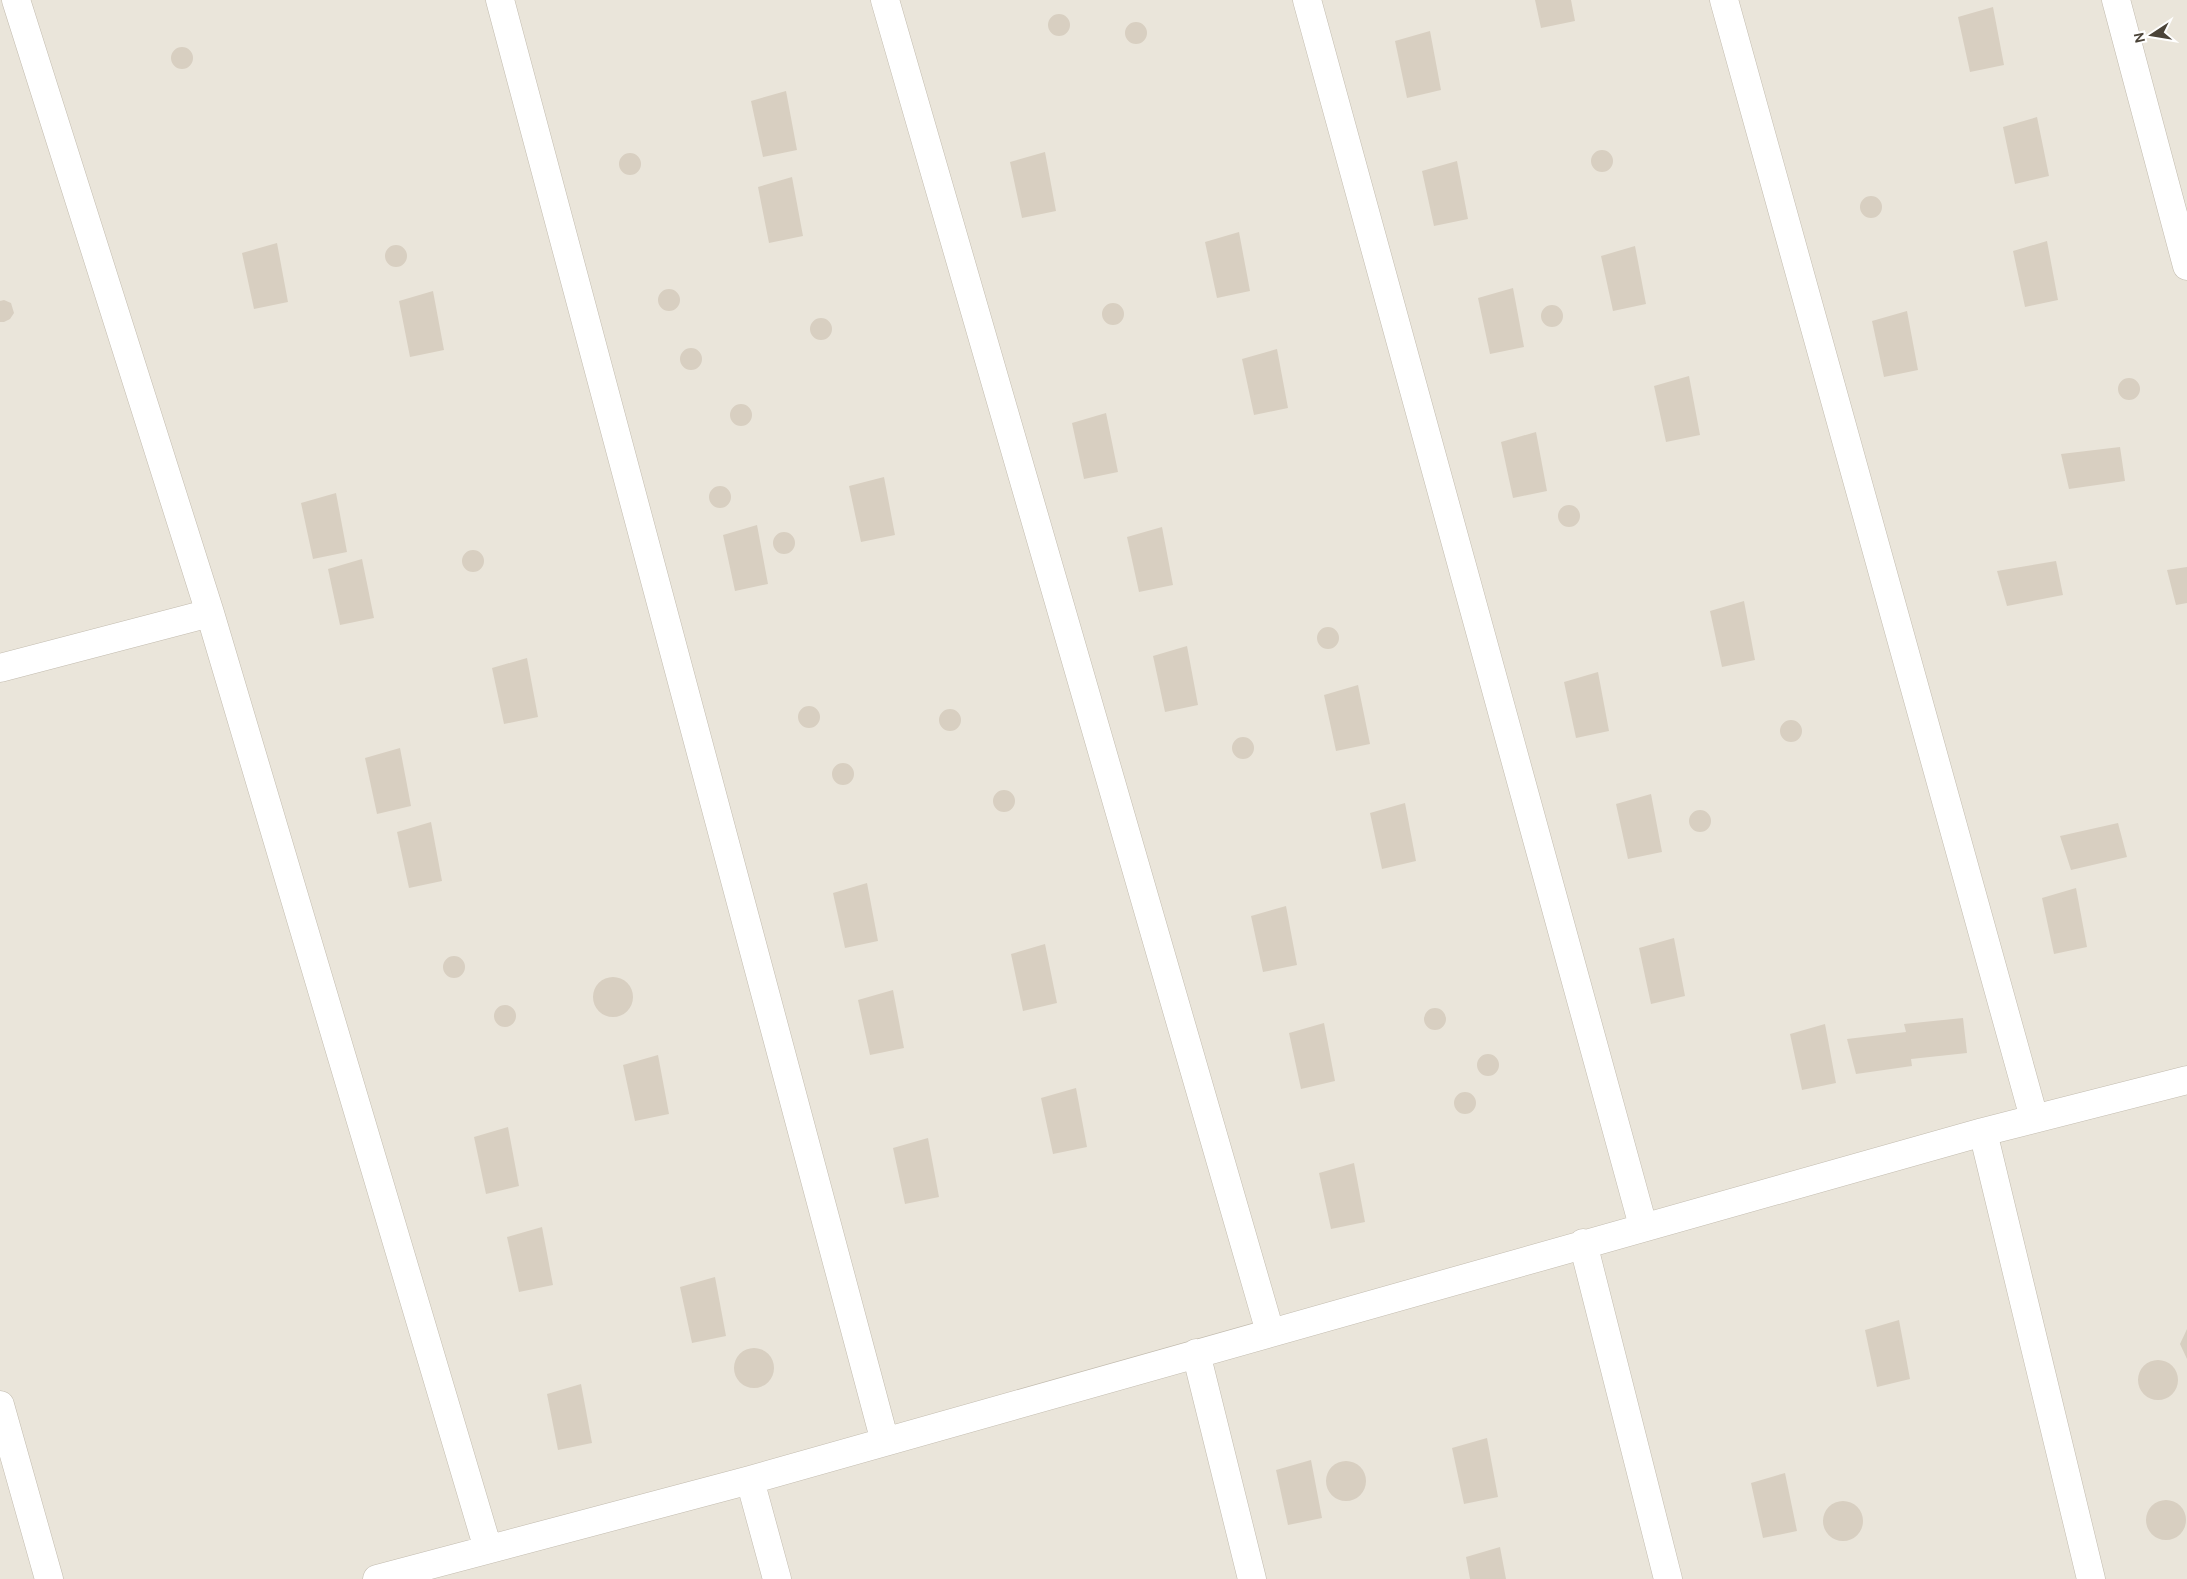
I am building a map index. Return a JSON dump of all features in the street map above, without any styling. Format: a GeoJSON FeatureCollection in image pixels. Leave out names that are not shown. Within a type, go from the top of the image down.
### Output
{"type":"FeatureCollection","features":[{"type":"Feature","properties":{"kind":"street"},"geometry":{"type":"LineString","coordinates":[[16,0],[210,613],[488,1549]]}},
{"type":"Feature","properties":{"kind":"street"},"geometry":{"type":"LineString","coordinates":[[500,0],[885,1442]]}},
{"type":"Feature","properties":{"kind":"street"},"geometry":{"type":"LineString","coordinates":[[885,0],[1270,1332]]}},
{"type":"Feature","properties":{"kind":"street"},"geometry":{"type":"LineString","coordinates":[[1307,0],[1643,1226]]}},
{"type":"Feature","properties":{"kind":"street"},"geometry":{"type":"LineString","coordinates":[[1724,0],[2034,1118]]}},
{"type":"Feature","properties":{"kind":"street"},"geometry":{"type":"LineString","coordinates":[[2116,0],[2187,266]]}},
{"type":"Feature","properties":{"kind":"street"},"geometry":{"type":"LineString","coordinates":[[0,668],[210,613]]}},
{"type":"Feature","properties":{"kind":"street"},"geometry":{"type":"LineString","coordinates":[[377,1579],[750,1480],[1643,1226],[1983,1132],[2187,1080]]}},
{"type":"Feature","properties":{"kind":"street"},"geometry":{"type":"LineString","coordinates":[[1983,1132],[2091,1579]]}},
{"type":"Feature","properties":{"kind":"street"},"geometry":{"type":"LineString","coordinates":[[1583,1243],[1668,1579]]}},
{"type":"Feature","properties":{"kind":"street"},"geometry":{"type":"LineString","coordinates":[[1196,1354],[1252,1579]]}},
{"type":"Feature","properties":{"kind":"street"},"geometry":{"type":"LineString","coordinates":[[0,1405],[50,1579]]}},
{"type":"Feature","properties":{"kind":"street"},"geometry":{"type":"LineString","coordinates":[[750,1480],[777,1579]]}},
{"type":"Feature","properties":{"kind":"shaded area"},"geometry":{"type":"Polygon","coordinates":[[[0,0],[2187,0],[2187,1579],[0,1579],[0,0]]]}},
{"type":"Feature","properties":{"kind":"building"},"geometry":{"type":"Polygon","coordinates":[[[1535,0],[1571,0],[1575,21],[1541,28],[1535,0]]]}},
{"type":"Feature","properties":{"kind":"building"},"geometry":{"type":"Polygon","coordinates":[[[1993,7],[2004,65],[1970,72],[1958,17],[1993,7]]]}},
{"type":"Feature","properties":{"kind":"building"},"geometry":{"type":"Polygon","coordinates":[[[1059,14],[1067,17],[1070,25],[1067,33],[1059,36],[1051,33],[1048,25],[1051,17],[1059,14]]]}},
{"type":"Feature","properties":{"kind":"building"},"geometry":{"type":"Polygon","coordinates":[[[1136,22],[1144,25],[1147,33],[1144,41],[1136,44],[1128,41],[1125,33],[1128,25],[1136,22]]]}},
{"type":"Feature","properties":{"kind":"building"},"geometry":{"type":"Polygon","coordinates":[[[1430,31],[1441,90],[1407,98],[1395,41],[1430,31]]]}},
{"type":"Feature","properties":{"kind":"building"},"geometry":{"type":"Polygon","coordinates":[[[182,47],[190,50],[193,58],[190,66],[182,69],[174,66],[171,58],[174,50],[182,47]]]}},
{"type":"Feature","properties":{"kind":"building"},"geometry":{"type":"Polygon","coordinates":[[[786,91],[797,150],[763,157],[751,101],[786,91]]]}},
{"type":"Feature","properties":{"kind":"building"},"geometry":{"type":"Polygon","coordinates":[[[2037,117],[2049,176],[2015,184],[2003,127],[2037,117]]]}},
{"type":"Feature","properties":{"kind":"building"},"geometry":{"type":"Polygon","coordinates":[[[1602,150],[1610,153],[1613,161],[1610,169],[1602,172],[1594,169],[1591,161],[1594,153],[1602,150]]]}},
{"type":"Feature","properties":{"kind":"building"},"geometry":{"type":"Polygon","coordinates":[[[1045,152],[1056,211],[1022,218],[1010,162],[1045,152]]]}},
{"type":"Feature","properties":{"kind":"building"},"geometry":{"type":"Polygon","coordinates":[[[630,153],[638,156],[641,164],[638,172],[630,175],[622,172],[619,164],[622,156],[630,153]]]}},
{"type":"Feature","properties":{"kind":"building"},"geometry":{"type":"Polygon","coordinates":[[[1457,161],[1468,219],[1434,226],[1422,171],[1457,161]]]}},
{"type":"Feature","properties":{"kind":"building"},"geometry":{"type":"Polygon","coordinates":[[[792,177],[803,236],[769,243],[758,187],[792,177]]]}},
{"type":"Feature","properties":{"kind":"building"},"geometry":{"type":"Polygon","coordinates":[[[1871,196],[1879,199],[1882,207],[1879,215],[1871,218],[1863,215],[1860,207],[1863,199],[1871,196]]]}},
{"type":"Feature","properties":{"kind":"building"},"geometry":{"type":"Polygon","coordinates":[[[1239,232],[1250,291],[1217,298],[1205,242],[1239,232]]]}},
{"type":"Feature","properties":{"kind":"building"},"geometry":{"type":"Polygon","coordinates":[[[2047,241],[2058,300],[2025,307],[2013,251],[2047,241]]]}},
{"type":"Feature","properties":{"kind":"building"},"geometry":{"type":"Polygon","coordinates":[[[277,243],[288,302],[254,309],[242,253],[277,243]]]}},
{"type":"Feature","properties":{"kind":"building"},"geometry":{"type":"Polygon","coordinates":[[[396,245],[404,248],[407,256],[404,264],[396,267],[388,264],[385,256],[388,248],[396,245]]]}},
{"type":"Feature","properties":{"kind":"building"},"geometry":{"type":"Polygon","coordinates":[[[1635,246],[1646,304],[1613,311],[1601,256],[1635,246]]]}},
{"type":"Feature","properties":{"kind":"building"},"geometry":{"type":"Polygon","coordinates":[[[1513,288],[1524,347],[1490,354],[1478,298],[1513,288]]]}},
{"type":"Feature","properties":{"kind":"building"},"geometry":{"type":"Polygon","coordinates":[[[669,289],[677,292],[680,300],[677,308],[669,311],[661,308],[658,300],[661,292],[669,289]]]}},
{"type":"Feature","properties":{"kind":"building"},"geometry":{"type":"Polygon","coordinates":[[[433,291],[444,350],[410,357],[399,301],[433,291]]]}},
{"type":"Feature","properties":{"kind":"building"},"geometry":{"type":"Polygon","coordinates":[[[4,300],[11,303],[14,313],[10,319],[0,322],[0,301],[4,300]]]}},
{"type":"Feature","properties":{"kind":"building"},"geometry":{"type":"Polygon","coordinates":[[[1113,303],[1121,306],[1124,314],[1121,322],[1113,325],[1105,322],[1102,314],[1105,306],[1113,303]]]}},
{"type":"Feature","properties":{"kind":"building"},"geometry":{"type":"Polygon","coordinates":[[[1552,305],[1560,308],[1563,316],[1560,324],[1552,327],[1544,324],[1541,316],[1544,308],[1552,305]]]}},
{"type":"Feature","properties":{"kind":"building"},"geometry":{"type":"Polygon","coordinates":[[[1907,311],[1918,370],[1884,377],[1872,321],[1907,311]]]}},
{"type":"Feature","properties":{"kind":"building"},"geometry":{"type":"Polygon","coordinates":[[[821,318],[829,321],[832,329],[829,337],[821,340],[813,337],[810,329],[813,321],[821,318]]]}},
{"type":"Feature","properties":{"kind":"building"},"geometry":{"type":"Polygon","coordinates":[[[691,348],[699,351],[702,359],[699,367],[691,370],[683,367],[680,359],[683,351],[691,348]]]}},
{"type":"Feature","properties":{"kind":"building"},"geometry":{"type":"Polygon","coordinates":[[[1277,349],[1288,408],[1254,415],[1242,359],[1277,349]]]}},
{"type":"Feature","properties":{"kind":"building"},"geometry":{"type":"Polygon","coordinates":[[[1689,376],[1700,435],[1666,442],[1654,386],[1689,376]]]}},
{"type":"Feature","properties":{"kind":"building"},"geometry":{"type":"Polygon","coordinates":[[[2129,378],[2137,381],[2140,389],[2137,397],[2129,400],[2121,397],[2118,389],[2121,381],[2129,378]]]}},
{"type":"Feature","properties":{"kind":"building"},"geometry":{"type":"Polygon","coordinates":[[[741,404],[749,407],[752,415],[749,423],[741,426],[733,423],[730,415],[733,407],[741,404]]]}},
{"type":"Feature","properties":{"kind":"building"},"geometry":{"type":"Polygon","coordinates":[[[1106,413],[1118,472],[1084,479],[1072,423],[1106,413]]]}},
{"type":"Feature","properties":{"kind":"building"},"geometry":{"type":"Polygon","coordinates":[[[1536,432],[1547,491],[1513,498],[1501,442],[1536,432]]]}},
{"type":"Feature","properties":{"kind":"building"},"geometry":{"type":"Polygon","coordinates":[[[2120,447],[2125,481],[2069,489],[2061,454],[2120,447]]]}},
{"type":"Feature","properties":{"kind":"building"},"geometry":{"type":"Polygon","coordinates":[[[884,477],[895,535],[861,542],[849,486],[884,477]]]}},
{"type":"Feature","properties":{"kind":"building"},"geometry":{"type":"Polygon","coordinates":[[[720,486],[728,489],[731,497],[728,505],[720,508],[712,505],[709,497],[712,489],[720,486]]]}},
{"type":"Feature","properties":{"kind":"building"},"geometry":{"type":"Polygon","coordinates":[[[336,493],[347,552],[313,559],[301,503],[336,493]]]}},
{"type":"Feature","properties":{"kind":"building"},"geometry":{"type":"Polygon","coordinates":[[[1569,505],[1577,508],[1580,516],[1577,524],[1569,527],[1561,524],[1558,516],[1561,508],[1569,505]]]}},
{"type":"Feature","properties":{"kind":"building"},"geometry":{"type":"Polygon","coordinates":[[[757,525],[768,584],[735,591],[723,535],[757,525]]]}},
{"type":"Feature","properties":{"kind":"building"},"geometry":{"type":"Polygon","coordinates":[[[1162,527],[1173,585],[1139,592],[1127,537],[1162,527]]]}},
{"type":"Feature","properties":{"kind":"building"},"geometry":{"type":"Polygon","coordinates":[[[784,532],[792,535],[795,543],[792,551],[784,554],[776,551],[773,543],[776,535],[784,532]]]}},
{"type":"Feature","properties":{"kind":"building"},"geometry":{"type":"Polygon","coordinates":[[[473,550],[481,553],[484,561],[481,569],[473,572],[465,569],[462,561],[465,553],[473,550]]]}},
{"type":"Feature","properties":{"kind":"building"},"geometry":{"type":"Polygon","coordinates":[[[362,559],[374,618],[340,625],[328,569],[362,559]]]}},
{"type":"Feature","properties":{"kind":"building"},"geometry":{"type":"Polygon","coordinates":[[[2056,561],[2063,595],[2007,606],[1997,571],[2056,561]]]}},
{"type":"Feature","properties":{"kind":"building"},"geometry":{"type":"Polygon","coordinates":[[[2187,567],[2187,603],[2176,605],[2167,570],[2187,567]]]}},
{"type":"Feature","properties":{"kind":"building"},"geometry":{"type":"Polygon","coordinates":[[[1744,601],[1755,660],[1722,667],[1710,611],[1744,601]]]}},
{"type":"Feature","properties":{"kind":"building"},"geometry":{"type":"Polygon","coordinates":[[[1328,627],[1336,630],[1339,638],[1336,646],[1328,649],[1320,646],[1317,638],[1320,630],[1328,627]]]}},
{"type":"Feature","properties":{"kind":"building"},"geometry":{"type":"Polygon","coordinates":[[[1187,646],[1198,705],[1165,712],[1153,656],[1187,646]]]}},
{"type":"Feature","properties":{"kind":"building"},"geometry":{"type":"Polygon","coordinates":[[[527,658],[538,717],[504,724],[492,668],[527,658]]]}},
{"type":"Feature","properties":{"kind":"building"},"geometry":{"type":"Polygon","coordinates":[[[1598,672],[1609,731],[1576,738],[1564,682],[1598,672]]]}},
{"type":"Feature","properties":{"kind":"building"},"geometry":{"type":"Polygon","coordinates":[[[1358,685],[1370,744],[1336,751],[1324,695],[1358,685]]]}},
{"type":"Feature","properties":{"kind":"building"},"geometry":{"type":"Polygon","coordinates":[[[809,706],[817,709],[820,717],[817,725],[809,728],[801,725],[798,717],[801,709],[809,706]]]}},
{"type":"Feature","properties":{"kind":"building"},"geometry":{"type":"Polygon","coordinates":[[[950,709],[958,712],[961,720],[958,728],[950,731],[942,728],[939,720],[942,712],[950,709]]]}},
{"type":"Feature","properties":{"kind":"building"},"geometry":{"type":"Polygon","coordinates":[[[1791,720],[1799,723],[1802,731],[1799,739],[1791,742],[1783,739],[1780,731],[1783,723],[1791,720]]]}},
{"type":"Feature","properties":{"kind":"building"},"geometry":{"type":"Polygon","coordinates":[[[1243,737],[1251,740],[1254,748],[1251,756],[1243,759],[1235,756],[1232,748],[1235,740],[1243,737]]]}},
{"type":"Feature","properties":{"kind":"building"},"geometry":{"type":"Polygon","coordinates":[[[400,748],[411,806],[377,814],[365,758],[400,748]]]}},
{"type":"Feature","properties":{"kind":"building"},"geometry":{"type":"Polygon","coordinates":[[[843,763],[851,766],[854,774],[851,782],[843,785],[835,782],[832,774],[835,766],[843,763]]]}},
{"type":"Feature","properties":{"kind":"building"},"geometry":{"type":"Polygon","coordinates":[[[1004,790],[1012,793],[1015,801],[1012,809],[1004,812],[996,809],[993,801],[996,793],[1004,790]]]}},
{"type":"Feature","properties":{"kind":"building"},"geometry":{"type":"Polygon","coordinates":[[[1651,794],[1662,852],[1628,859],[1616,804],[1651,794]]]}},
{"type":"Feature","properties":{"kind":"building"},"geometry":{"type":"Polygon","coordinates":[[[1405,803],[1416,861],[1382,869],[1370,813],[1405,803]]]}},
{"type":"Feature","properties":{"kind":"building"},"geometry":{"type":"Polygon","coordinates":[[[1700,810],[1708,813],[1711,821],[1708,829],[1700,832],[1692,829],[1689,821],[1692,813],[1700,810]]]}},
{"type":"Feature","properties":{"kind":"building"},"geometry":{"type":"Polygon","coordinates":[[[431,822],[442,881],[409,888],[397,832],[431,822]]]}},
{"type":"Feature","properties":{"kind":"building"},"geometry":{"type":"Polygon","coordinates":[[[2118,823],[2127,857],[2071,870],[2060,836],[2118,823]]]}},
{"type":"Feature","properties":{"kind":"building"},"geometry":{"type":"Polygon","coordinates":[[[867,883],[878,941],[845,948],[833,893],[867,883]]]}},
{"type":"Feature","properties":{"kind":"building"},"geometry":{"type":"Polygon","coordinates":[[[2076,888],[2087,947],[2054,954],[2042,898],[2076,888]]]}},
{"type":"Feature","properties":{"kind":"building"},"geometry":{"type":"Polygon","coordinates":[[[1286,906],[1297,965],[1263,972],[1251,916],[1286,906]]]}},
{"type":"Feature","properties":{"kind":"building"},"geometry":{"type":"Polygon","coordinates":[[[1674,938],[1685,996],[1651,1004],[1639,948],[1674,938]]]}},
{"type":"Feature","properties":{"kind":"building"},"geometry":{"type":"Polygon","coordinates":[[[1045,944],[1057,1003],[1023,1011],[1011,954],[1045,944]]]}},
{"type":"Feature","properties":{"kind":"building"},"geometry":{"type":"Polygon","coordinates":[[[454,956],[462,959],[465,967],[462,975],[454,978],[446,975],[443,967],[446,959],[454,956]]]}},
{"type":"Feature","properties":{"kind":"building"},"geometry":{"type":"Polygon","coordinates":[[[609,977],[617,977],[624,980],[630,986],[633,997],[630,1008],[624,1014],[617,1017],[609,1017],[602,1014],[596,1008],[593,1001],[593,993],[596,986],[602,980],[609,977]]]}},
{"type":"Feature","properties":{"kind":"building"},"geometry":{"type":"Polygon","coordinates":[[[893,990],[904,1048],[870,1055],[858,1000],[893,990]]]}},
{"type":"Feature","properties":{"kind":"building"},"geometry":{"type":"Polygon","coordinates":[[[505,1005],[513,1008],[516,1016],[513,1024],[505,1027],[497,1024],[494,1016],[497,1008],[505,1005]]]}},
{"type":"Feature","properties":{"kind":"building"},"geometry":{"type":"Polygon","coordinates":[[[1435,1008],[1443,1011],[1446,1019],[1443,1027],[1435,1030],[1427,1027],[1424,1019],[1427,1011],[1435,1008]]]}},
{"type":"Feature","properties":{"kind":"building"},"geometry":{"type":"Polygon","coordinates":[[[1963,1018],[1967,1053],[1911,1059],[1912,1066],[1856,1074],[1847,1039],[1906,1032],[1904,1024],[1963,1018]]]}},
{"type":"Feature","properties":{"kind":"building"},"geometry":{"type":"Polygon","coordinates":[[[1324,1023],[1335,1081],[1301,1089],[1289,1033],[1324,1023]]]}},
{"type":"Feature","properties":{"kind":"building"},"geometry":{"type":"Polygon","coordinates":[[[1825,1024],[1836,1083],[1802,1090],[1790,1034],[1825,1024]]]}},
{"type":"Feature","properties":{"kind":"building"},"geometry":{"type":"Polygon","coordinates":[[[1488,1054],[1496,1057],[1499,1065],[1496,1073],[1488,1076],[1480,1073],[1477,1065],[1480,1057],[1488,1054]]]}},
{"type":"Feature","properties":{"kind":"building"},"geometry":{"type":"Polygon","coordinates":[[[658,1055],[669,1114],[635,1121],[623,1065],[658,1055]]]}},
{"type":"Feature","properties":{"kind":"building"},"geometry":{"type":"Polygon","coordinates":[[[1076,1088],[1087,1147],[1053,1154],[1041,1098],[1076,1088]]]}},
{"type":"Feature","properties":{"kind":"building"},"geometry":{"type":"Polygon","coordinates":[[[1465,1092],[1473,1095],[1476,1103],[1473,1111],[1465,1114],[1457,1111],[1454,1103],[1457,1095],[1465,1092]]]}},
{"type":"Feature","properties":{"kind":"building"},"geometry":{"type":"Polygon","coordinates":[[[508,1127],[519,1186],[486,1194],[474,1137],[508,1127]]]}},
{"type":"Feature","properties":{"kind":"building"},"geometry":{"type":"Polygon","coordinates":[[[928,1138],[939,1197],[905,1204],[893,1148],[928,1138]]]}},
{"type":"Feature","properties":{"kind":"building"},"geometry":{"type":"Polygon","coordinates":[[[1354,1163],[1365,1222],[1331,1229],[1319,1173],[1354,1163]]]}},
{"type":"Feature","properties":{"kind":"building"},"geometry":{"type":"Polygon","coordinates":[[[542,1227],[553,1285],[519,1292],[507,1237],[542,1227]]]}},
{"type":"Feature","properties":{"kind":"building"},"geometry":{"type":"Polygon","coordinates":[[[715,1277],[726,1336],[692,1343],[680,1287],[715,1277]]]}},
{"type":"Feature","properties":{"kind":"building"},"geometry":{"type":"Polygon","coordinates":[[[1899,1320],[1910,1379],[1877,1387],[1865,1330],[1899,1320]]]}},
{"type":"Feature","properties":{"kind":"building"},"geometry":{"type":"Polygon","coordinates":[[[2187,1329],[2187,1359],[2180,1344],[2187,1329]]]}},
{"type":"Feature","properties":{"kind":"building"},"geometry":{"type":"Polygon","coordinates":[[[754,1348],[765,1351],[771,1357],[774,1368],[771,1379],[765,1385],[754,1388],[743,1385],[737,1379],[734,1368],[737,1357],[743,1351],[754,1348]]]}},
{"type":"Feature","properties":{"kind":"building"},"geometry":{"type":"Polygon","coordinates":[[[2154,1360],[2162,1360],[2169,1363],[2175,1369],[2178,1380],[2175,1391],[2169,1397],[2162,1400],[2154,1400],[2147,1397],[2141,1391],[2138,1384],[2138,1376],[2141,1369],[2147,1363],[2154,1360]]]}},
{"type":"Feature","properties":{"kind":"building"},"geometry":{"type":"Polygon","coordinates":[[[581,1384],[592,1443],[558,1450],[547,1394],[581,1384]]]}},
{"type":"Feature","properties":{"kind":"building"},"geometry":{"type":"Polygon","coordinates":[[[1487,1438],[1498,1497],[1464,1504],[1452,1448],[1487,1438]]]}},
{"type":"Feature","properties":{"kind":"building"},"geometry":{"type":"Polygon","coordinates":[[[1311,1460],[1322,1518],[1288,1525],[1276,1470],[1311,1460]]]}},
{"type":"Feature","properties":{"kind":"building"},"geometry":{"type":"Polygon","coordinates":[[[1342,1461],[1350,1461],[1357,1464],[1363,1470],[1366,1481],[1363,1492],[1357,1498],[1350,1501],[1342,1501],[1335,1498],[1329,1492],[1326,1485],[1326,1477],[1329,1470],[1335,1464],[1342,1461]]]}},
{"type":"Feature","properties":{"kind":"building"},"geometry":{"type":"Polygon","coordinates":[[[1785,1473],[1797,1531],[1763,1538],[1751,1483],[1785,1473]]]}},
{"type":"Feature","properties":{"kind":"building"},"geometry":{"type":"Polygon","coordinates":[[[2162,1500],[2170,1500],[2177,1503],[2183,1509],[2186,1520],[2183,1531],[2177,1537],[2170,1540],[2162,1540],[2155,1537],[2149,1531],[2146,1524],[2146,1516],[2149,1509],[2155,1503],[2162,1500]]]}},
{"type":"Feature","properties":{"kind":"building"},"geometry":{"type":"Polygon","coordinates":[[[1847,1501],[1854,1504],[1860,1510],[1863,1521],[1862,1529],[1854,1538],[1847,1541],[1839,1541],[1832,1538],[1824,1529],[1823,1517],[1826,1510],[1835,1502],[1847,1501]]]}},
{"type":"Feature","properties":{"kind":"building"},"geometry":{"type":"Polygon","coordinates":[[[1500,1547],[1506,1579],[1470,1579],[1466,1557],[1500,1547]]]}}]}
